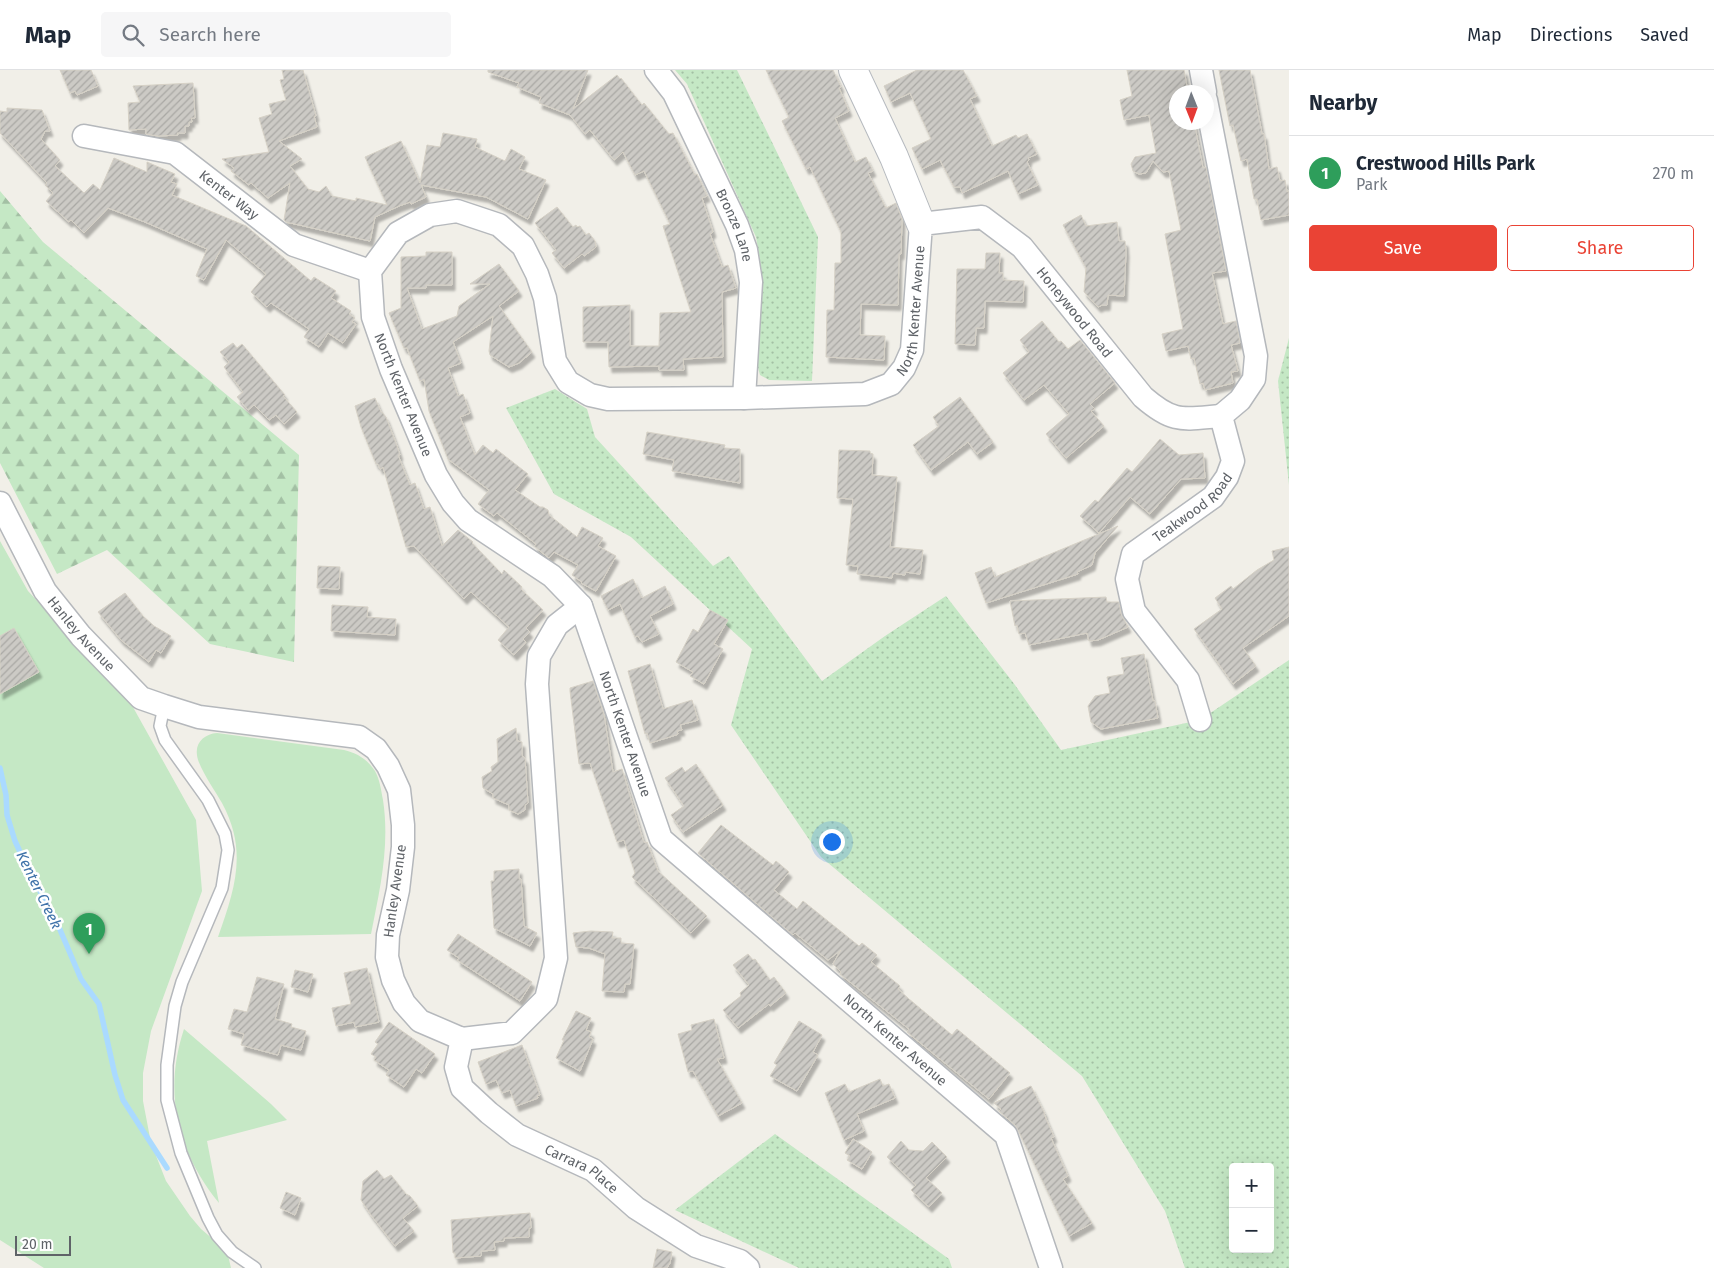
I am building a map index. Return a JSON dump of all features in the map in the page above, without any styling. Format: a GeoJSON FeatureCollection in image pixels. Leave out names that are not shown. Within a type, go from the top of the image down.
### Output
{"type":"FeatureCollection","features":[{"type":"Feature","properties":{"kind":"street","name":"Bronze Lane"},"geometry":{"type":"LineString","coordinates":[[656,70],[674,93],[737,225],[746,250],[751,282],[744,398]]}},
{"type":"Feature","properties":{"kind":"street","name":"North Kenter Avenue"},"geometry":{"type":"LineString","coordinates":[[853,70],[894,157],[921,224],[912,350],[904,368],[891,384],[865,394],[744,398],[608,399],[590,395],[568,382],[555,361],[545,298],[538,274],[523,246],[499,225],[457,211],[430,215],[398,233],[370,271],[373,317],[391,369],[436,475],[453,503],[468,520],[552,576],[581,606],[661,839],[1006,1135],[1051,1268]]}},
{"type":"Feature","properties":{"kind":"street"},"geometry":{"type":"LineString","coordinates":[[1201,70],[1204,85]]}},
{"type":"Feature","properties":{"kind":"street"},"geometry":{"type":"LineString","coordinates":[[1212,130],[1256,356],[1254,378],[1240,400],[1221,416]]}},
{"type":"Feature","properties":{"kind":"street","name":"Kenter Way"},"geometry":{"type":"LineString","coordinates":[[84,136],[175,153],[294,245],[370,271]]}},
{"type":"Feature","properties":{"kind":"street","name":"Honeywood Road"},"geometry":{"type":"LineString","coordinates":[[921,224],[982,217],[1022,247],[1143,397],[1160,412],[1180,419],[1221,416]]}},
{"type":"Feature","properties":{"kind":"street","name":"Teakwood Road"},"geometry":{"type":"LineString","coordinates":[[1200,720],[1188,680],[1134,611],[1128,580],[1133,554],[1213,497],[1228,477],[1233,461],[1221,416]]}},
{"type":"Feature","properties":{"kind":"street","name":"Hanley Avenue"},"geometry":{"type":"LineString","coordinates":[[0,503],[45,591],[75,628],[141,698],[199,717],[359,737],[376,749],[388,766],[399,790],[403,825],[403,847],[398,890],[388,935],[387,958],[393,980],[404,1002],[420,1021],[462,1039]]}},
{"type":"Feature","properties":{"kind":"street"},"geometry":{"type":"LineString","coordinates":[[462,1039],[512,1033],[546,999],[556,958],[537,684],[539,656],[557,625],[581,606]]}},
{"type":"Feature","properties":{"kind":"street","name":"Carrara Place"},"geometry":{"type":"LineString","coordinates":[[462,1039],[456,1068],[462,1088],[489,1113],[517,1135],[593,1170],[636,1208],[696,1246],[740,1261],[748,1268]]}},
{"type":"Feature","properties":{"kind":"lane"},"geometry":{"type":"LineString","coordinates":[[164,706],[160,726],[165,740],[208,800],[225,834],[228,850],[222,888],[182,982],[175,1006],[167,1065],[167,1100],[181,1153],[208,1218],[217,1235],[232,1252],[255,1268]]}},
{"type":"Feature","properties":{"kind":"green space"},"geometry":{"type":"Polygon","coordinates":[[[675,70],[737,70],[818,237],[812,381],[769,380],[760,375],[757,364],[762,273],[756,237],[687,84],[675,70]]]}},
{"type":"Feature","properties":{"kind":"green space"},"geometry":{"type":"Polygon","coordinates":[[[0,191],[43,242],[299,455],[294,662],[210,644],[107,550],[57,574],[0,463],[0,191]]]}},
{"type":"Feature","properties":{"kind":"green space"},"geometry":{"type":"Polygon","coordinates":[[[1289,338],[1289,485],[1278,381],[1289,338]]]}},
{"type":"Feature","properties":{"kind":"green space"},"geometry":{"type":"Polygon","coordinates":[[[555,389],[587,409],[595,437],[713,566],[729,556],[822,681],[946,596],[1015,685],[1061,750],[1200,720],[1289,660],[1289,1268],[1185,1268],[1165,1211],[1082,1076],[821,857],[731,725],[752,649],[631,537],[554,494],[506,408],[555,389]]]}},
{"type":"Feature","properties":{"kind":"green space"},"geometry":{"type":"Polygon","coordinates":[[[0,541],[28,591],[129,700],[196,820],[202,891],[151,1031],[143,1073],[143,1101],[151,1143],[166,1181],[201,1229],[227,1251],[231,1268],[44,1268],[0,1240],[0,541]]]}},
{"type":"Feature","properties":{"kind":"green space"},"geometry":{"type":"Polygon","coordinates":[[[217,733],[344,750],[361,757],[369,763],[377,774],[385,817],[385,851],[371,934],[218,937],[234,886],[237,854],[235,837],[230,821],[222,803],[200,766],[197,755],[199,743],[205,737],[217,733]]]}},
{"type":"Feature","properties":{"kind":"green space"},"geometry":{"type":"Polygon","coordinates":[[[184,1029],[287,1120],[207,1141],[219,1203],[193,1163],[184,1142],[178,1120],[175,1076],[184,1029]]]}},
{"type":"Feature","properties":{"kind":"green space"},"geometry":{"type":"Polygon","coordinates":[[[775,1134],[949,1259],[952,1268],[799,1268],[675,1210],[775,1134]]]}},
{"type":"Feature","properties":{"kind":"building"},"geometry":{"type":"Polygon","coordinates":[[[60,70],[91,70],[98,86],[77,95],[75,91],[70,93],[60,70]]]}},
{"type":"Feature","properties":{"kind":"building"},"geometry":{"type":"Polygon","coordinates":[[[282,70],[303,70],[316,116],[314,116],[317,127],[279,141],[302,159],[290,166],[308,189],[319,192],[326,186],[332,196],[356,201],[356,198],[387,205],[365,157],[401,141],[420,183],[427,145],[440,147],[443,133],[477,139],[475,147],[505,161],[511,149],[525,157],[519,169],[546,180],[528,219],[486,197],[421,185],[426,197],[375,217],[370,241],[286,222],[284,220],[290,183],[268,198],[251,183],[249,185],[231,171],[234,168],[222,159],[269,152],[259,118],[272,114],[269,104],[286,100],[280,80],[284,79],[282,70]]]}},
{"type":"Feature","properties":{"kind":"building"},"geometry":{"type":"Polygon","coordinates":[[[488,70],[588,70],[573,109],[617,75],[642,105],[644,103],[669,134],[673,133],[695,175],[697,174],[707,196],[702,198],[713,232],[710,234],[722,267],[728,265],[736,288],[722,292],[723,357],[683,359],[684,370],[659,370],[659,366],[609,367],[608,342],[583,342],[583,307],[630,305],[630,346],[659,346],[660,313],[691,312],[663,226],[670,224],[644,171],[635,175],[623,152],[614,160],[590,130],[585,134],[570,115],[539,103],[541,97],[517,87],[519,83],[488,72],[488,70]]]}},
{"type":"Feature","properties":{"kind":"building"},"geometry":{"type":"Polygon","coordinates":[[[766,70],[833,70],[849,111],[835,118],[855,162],[866,157],[873,171],[868,173],[886,208],[896,203],[902,219],[898,305],[861,304],[860,335],[885,336],[884,360],[826,357],[827,310],[834,310],[835,263],[841,263],[841,232],[810,167],[806,169],[782,121],[789,117],[766,70]]]}},
{"type":"Feature","properties":{"kind":"building"},"geometry":{"type":"Polygon","coordinates":[[[917,70],[963,70],[977,96],[970,99],[992,146],[1016,135],[1018,138],[1027,134],[1037,154],[1028,158],[1027,162],[1038,185],[1018,194],[1008,171],[962,193],[960,187],[954,187],[940,160],[922,169],[912,148],[931,139],[910,93],[891,102],[884,86],[917,70]]]}},
{"type":"Feature","properties":{"kind":"building"},"geometry":{"type":"Polygon","coordinates":[[[1127,70],[1184,70],[1187,85],[1169,85],[1169,130],[1196,130],[1203,168],[1206,167],[1226,271],[1212,273],[1223,324],[1236,321],[1240,343],[1231,345],[1238,371],[1231,372],[1233,383],[1205,390],[1203,383],[1200,384],[1194,358],[1191,359],[1188,346],[1166,351],[1162,334],[1183,329],[1165,234],[1181,230],[1169,171],[1163,172],[1153,161],[1146,173],[1139,174],[1133,171],[1131,164],[1135,157],[1156,153],[1149,115],[1124,120],[1120,100],[1132,96],[1127,70]]]}},
{"type":"Feature","properties":{"kind":"building"},"geometry":{"type":"Polygon","coordinates":[[[1219,70],[1250,70],[1262,134],[1264,134],[1269,169],[1277,167],[1280,181],[1285,180],[1287,192],[1289,191],[1289,215],[1261,220],[1257,199],[1254,199],[1247,159],[1241,161],[1233,125],[1230,126],[1219,70]]]}},
{"type":"Feature","properties":{"kind":"building"},"geometry":{"type":"Polygon","coordinates":[[[193,83],[195,118],[191,118],[192,122],[189,122],[189,126],[185,126],[185,133],[158,136],[146,134],[146,129],[129,130],[128,103],[140,102],[133,86],[193,83]]]}},
{"type":"Feature","properties":{"kind":"building"},"geometry":{"type":"Polygon","coordinates":[[[7,108],[42,110],[50,131],[45,131],[41,139],[60,160],[55,166],[84,193],[93,184],[100,190],[114,158],[147,172],[147,162],[175,174],[171,182],[177,184],[172,195],[246,226],[311,281],[314,277],[336,291],[331,298],[351,311],[349,314],[355,318],[352,322],[356,324],[343,343],[328,333],[319,347],[304,337],[309,329],[271,303],[267,307],[251,292],[266,274],[226,240],[204,280],[196,276],[207,249],[145,222],[108,208],[84,233],[71,220],[69,222],[46,201],[53,193],[45,185],[47,183],[0,133],[0,111],[7,112],[7,108]]]}},
{"type":"Feature","properties":{"kind":"building"},"geometry":{"type":"Polygon","coordinates":[[[557,207],[573,227],[576,225],[577,227],[580,226],[586,235],[589,233],[595,241],[596,247],[584,256],[582,254],[564,268],[552,253],[556,250],[535,223],[557,207]]]}},
{"type":"Feature","properties":{"kind":"building"},"geometry":{"type":"Polygon","coordinates":[[[1081,215],[1086,226],[1117,222],[1119,241],[1125,241],[1124,296],[1108,295],[1107,305],[1098,307],[1084,292],[1086,268],[1063,225],[1081,215]]]}},
{"type":"Feature","properties":{"kind":"building"},"geometry":{"type":"Polygon","coordinates":[[[426,252],[452,252],[452,285],[426,285],[426,288],[407,288],[422,329],[457,316],[459,306],[490,284],[470,284],[499,264],[519,291],[499,306],[532,352],[519,363],[509,367],[490,355],[493,316],[453,342],[461,363],[448,368],[458,396],[463,394],[470,413],[460,417],[475,455],[483,445],[493,453],[496,449],[528,474],[515,490],[540,507],[548,510],[549,515],[577,537],[582,527],[603,538],[598,546],[616,556],[596,591],[581,583],[572,575],[578,565],[554,552],[549,558],[534,546],[536,544],[497,513],[494,516],[478,504],[489,490],[448,459],[429,411],[424,379],[420,381],[407,348],[404,348],[389,313],[401,308],[401,257],[426,256],[426,252]]]}},
{"type":"Feature","properties":{"kind":"building"},"geometry":{"type":"Polygon","coordinates":[[[986,253],[1000,253],[999,273],[1003,273],[1003,280],[1024,281],[1023,302],[985,301],[984,328],[976,328],[975,345],[955,344],[957,269],[985,269],[986,253]]]}},
{"type":"Feature","properties":{"kind":"building"},"geometry":{"type":"Polygon","coordinates":[[[1042,321],[1059,342],[1061,341],[1068,349],[1080,340],[1115,383],[1090,404],[1095,409],[1091,411],[1104,426],[1066,458],[1046,434],[1069,414],[1044,385],[1024,400],[1003,373],[1029,352],[1020,340],[1042,321]]]}},
{"type":"Feature","properties":{"kind":"building"},"geometry":{"type":"Polygon","coordinates":[[[233,343],[237,348],[242,344],[297,412],[284,424],[276,415],[269,420],[254,405],[248,410],[237,397],[243,392],[224,367],[229,362],[220,352],[233,343]]]}},
{"type":"Feature","properties":{"kind":"building"},"geometry":{"type":"Polygon","coordinates":[[[960,397],[993,442],[977,454],[968,442],[931,470],[913,445],[939,426],[933,417],[960,397]]]}},
{"type":"Feature","properties":{"kind":"building"},"geometry":{"type":"Polygon","coordinates":[[[375,398],[381,412],[386,417],[410,485],[415,483],[424,509],[430,507],[442,546],[458,530],[473,542],[502,574],[504,570],[543,610],[526,628],[530,632],[523,639],[526,642],[514,655],[498,640],[509,627],[471,592],[464,599],[414,546],[406,547],[383,467],[380,469],[378,464],[376,464],[361,427],[355,406],[375,398]]]}},
{"type":"Feature","properties":{"kind":"building"},"geometry":{"type":"Polygon","coordinates":[[[647,432],[725,445],[724,448],[740,449],[740,483],[672,471],[674,460],[643,454],[647,432]]]}},
{"type":"Feature","properties":{"kind":"building"},"geometry":{"type":"Polygon","coordinates":[[[1160,439],[1179,455],[1203,453],[1205,478],[1181,479],[1150,514],[1130,497],[1099,533],[1080,516],[1095,500],[1098,502],[1127,468],[1132,472],[1160,439]]]}},
{"type":"Feature","properties":{"kind":"building"},"geometry":{"type":"Polygon","coordinates":[[[839,450],[870,451],[873,454],[872,475],[897,477],[890,547],[923,550],[920,574],[905,572],[905,575],[893,573],[892,578],[857,574],[858,566],[846,565],[853,499],[837,498],[839,450]]]}},
{"type":"Feature","properties":{"kind":"building"},"geometry":{"type":"Polygon","coordinates":[[[1118,526],[1095,553],[1092,565],[1077,572],[1078,574],[986,603],[975,573],[991,567],[995,577],[1118,526]]]}},
{"type":"Feature","properties":{"kind":"building"},"geometry":{"type":"Polygon","coordinates":[[[1289,547],[1289,616],[1243,648],[1256,666],[1233,684],[1194,629],[1222,609],[1215,598],[1231,586],[1233,589],[1257,570],[1274,560],[1272,551],[1289,547]]]}},
{"type":"Feature","properties":{"kind":"building"},"geometry":{"type":"Polygon","coordinates":[[[318,566],[340,567],[339,589],[317,588],[318,566]]]}},
{"type":"Feature","properties":{"kind":"building"},"geometry":{"type":"Polygon","coordinates":[[[633,579],[642,598],[665,586],[673,604],[650,616],[659,634],[642,642],[638,636],[635,637],[620,604],[608,610],[601,596],[633,579]]]}},
{"type":"Feature","properties":{"kind":"building"},"geometry":{"type":"Polygon","coordinates":[[[125,593],[143,616],[154,626],[171,636],[161,653],[156,650],[149,662],[121,640],[98,612],[125,593]]]}},
{"type":"Feature","properties":{"kind":"building"},"geometry":{"type":"Polygon","coordinates":[[[1106,597],[1107,602],[1119,602],[1121,614],[1128,627],[1098,640],[1089,641],[1087,633],[1029,645],[1025,633],[1019,634],[1017,625],[1015,626],[1010,601],[1106,597]]]}},
{"type":"Feature","properties":{"kind":"building"},"geometry":{"type":"Polygon","coordinates":[[[332,605],[368,607],[367,617],[396,619],[395,635],[331,631],[332,605]]]}},
{"type":"Feature","properties":{"kind":"building"},"geometry":{"type":"Polygon","coordinates":[[[710,610],[728,620],[714,644],[723,649],[704,684],[690,676],[693,672],[676,662],[693,629],[698,632],[710,610]]]}},
{"type":"Feature","properties":{"kind":"building"},"geometry":{"type":"Polygon","coordinates":[[[14,628],[39,672],[0,694],[0,636],[14,628]]]}},
{"type":"Feature","properties":{"kind":"building"},"geometry":{"type":"Polygon","coordinates":[[[1144,654],[1158,718],[1101,729],[1091,722],[1088,706],[1095,696],[1110,693],[1107,677],[1124,674],[1121,658],[1144,654]]]}},
{"type":"Feature","properties":{"kind":"building"},"geometry":{"type":"Polygon","coordinates":[[[650,664],[663,709],[692,700],[698,720],[680,725],[682,730],[677,731],[678,734],[676,735],[650,743],[647,733],[645,734],[628,671],[650,664]]]}},
{"type":"Feature","properties":{"kind":"building"},"geometry":{"type":"Polygon","coordinates":[[[593,681],[604,715],[613,772],[622,769],[643,840],[645,843],[647,842],[658,871],[707,916],[691,933],[632,877],[635,873],[624,840],[617,842],[590,763],[579,764],[570,688],[593,681]]]}},
{"type":"Feature","properties":{"kind":"building"},"geometry":{"type":"Polygon","coordinates":[[[516,728],[517,741],[522,742],[522,756],[525,758],[528,803],[525,805],[525,810],[518,814],[509,810],[509,805],[493,798],[493,794],[483,788],[482,777],[492,771],[491,767],[498,762],[497,739],[516,728]]]}},
{"type":"Feature","properties":{"kind":"building"},"geometry":{"type":"Polygon","coordinates":[[[696,764],[723,805],[683,832],[671,815],[684,806],[665,778],[682,767],[685,772],[696,764]]]}},
{"type":"Feature","properties":{"kind":"building"},"geometry":{"type":"Polygon","coordinates":[[[721,825],[773,865],[776,861],[789,872],[774,890],[797,909],[803,901],[859,946],[862,943],[877,955],[871,962],[900,986],[898,989],[909,999],[952,1035],[957,1029],[1010,1073],[989,1099],[907,1032],[909,1029],[840,974],[841,972],[833,964],[841,950],[828,960],[795,933],[793,935],[698,853],[721,825]]]}},
{"type":"Feature","properties":{"kind":"building"},"geometry":{"type":"Polygon","coordinates":[[[519,869],[524,926],[537,933],[530,946],[494,928],[491,881],[494,881],[494,871],[519,869]]]}},
{"type":"Feature","properties":{"kind":"building"},"geometry":{"type":"Polygon","coordinates":[[[591,931],[613,932],[612,938],[621,938],[621,943],[634,944],[630,984],[625,984],[624,992],[602,991],[605,954],[589,948],[576,947],[573,933],[591,931]]]}},
{"type":"Feature","properties":{"kind":"building"},"geometry":{"type":"Polygon","coordinates":[[[458,934],[532,982],[520,1001],[457,960],[459,958],[447,950],[458,934]]]}},
{"type":"Feature","properties":{"kind":"building"},"geometry":{"type":"Polygon","coordinates":[[[748,954],[753,960],[755,959],[770,980],[774,977],[786,993],[738,1028],[723,1010],[741,996],[740,993],[749,985],[733,965],[748,954]]]}},
{"type":"Feature","properties":{"kind":"building"},"geometry":{"type":"Polygon","coordinates":[[[367,968],[379,1022],[355,1027],[354,1022],[336,1026],[332,1008],[351,1004],[344,973],[367,968]]]}},
{"type":"Feature","properties":{"kind":"building"},"geometry":{"type":"Polygon","coordinates":[[[295,970],[313,974],[308,992],[291,987],[295,970]]]}},
{"type":"Feature","properties":{"kind":"building"},"geometry":{"type":"Polygon","coordinates":[[[257,977],[284,984],[275,1019],[292,1024],[291,1027],[306,1031],[301,1050],[281,1045],[278,1055],[241,1045],[244,1034],[228,1029],[234,1009],[247,1012],[257,977]]]}},
{"type":"Feature","properties":{"kind":"building"},"geometry":{"type":"Polygon","coordinates":[[[576,1011],[591,1018],[586,1030],[591,1032],[589,1037],[593,1039],[580,1071],[556,1058],[564,1040],[562,1040],[576,1011]]]}},
{"type":"Feature","properties":{"kind":"building"},"geometry":{"type":"Polygon","coordinates":[[[714,1019],[724,1058],[717,1059],[742,1103],[718,1116],[693,1071],[688,1072],[678,1034],[692,1030],[691,1025],[714,1019]]]}},
{"type":"Feature","properties":{"kind":"building"},"geometry":{"type":"Polygon","coordinates":[[[799,1021],[822,1035],[813,1052],[818,1055],[797,1091],[770,1076],[777,1065],[774,1063],[799,1021]]]}},
{"type":"Feature","properties":{"kind":"building"},"geometry":{"type":"Polygon","coordinates":[[[389,1022],[435,1054],[422,1073],[416,1069],[404,1087],[386,1075],[389,1070],[374,1060],[376,1057],[371,1054],[378,1044],[375,1042],[389,1022]]]}},
{"type":"Feature","properties":{"kind":"building"},"geometry":{"type":"Polygon","coordinates":[[[522,1045],[540,1095],[537,1096],[538,1098],[516,1106],[510,1090],[502,1093],[496,1080],[486,1084],[478,1062],[522,1045]]]}},
{"type":"Feature","properties":{"kind":"building"},"geometry":{"type":"Polygon","coordinates":[[[880,1079],[883,1086],[889,1084],[895,1098],[857,1114],[864,1131],[844,1140],[825,1093],[845,1084],[849,1092],[880,1079]]]}},
{"type":"Feature","properties":{"kind":"building"},"geometry":{"type":"Polygon","coordinates":[[[1031,1086],[1045,1114],[1054,1137],[1051,1138],[1068,1176],[1063,1179],[1092,1223],[1069,1236],[1018,1130],[999,1111],[1001,1109],[994,1103],[1031,1086]]]}},
{"type":"Feature","properties":{"kind":"building"},"geometry":{"type":"Polygon","coordinates":[[[853,1139],[872,1152],[862,1169],[847,1160],[850,1156],[845,1153],[853,1139]]]}},
{"type":"Feature","properties":{"kind":"building"},"geometry":{"type":"Polygon","coordinates":[[[901,1141],[909,1150],[923,1151],[932,1142],[947,1157],[926,1178],[942,1193],[929,1207],[911,1190],[916,1185],[887,1157],[901,1141]]]}},
{"type":"Feature","properties":{"kind":"building"},"geometry":{"type":"Polygon","coordinates":[[[377,1170],[384,1179],[391,1175],[418,1206],[403,1218],[414,1231],[395,1246],[361,1200],[363,1181],[377,1170]]]}},
{"type":"Feature","properties":{"kind":"building"},"geometry":{"type":"Polygon","coordinates":[[[286,1192],[301,1198],[295,1215],[280,1208],[286,1192]]]}},
{"type":"Feature","properties":{"kind":"building"},"geometry":{"type":"Polygon","coordinates":[[[530,1213],[531,1228],[529,1228],[529,1237],[504,1238],[504,1241],[494,1242],[495,1250],[481,1251],[481,1256],[455,1258],[451,1220],[530,1213]]]}},
{"type":"Feature","properties":{"kind":"building"},"geometry":{"type":"Polygon","coordinates":[[[657,1249],[672,1252],[667,1268],[653,1268],[657,1249]]]}},
{"type":"Feature","properties":{"kind":"waterway","name":"Kenter Creek"},"geometry":{"type":"LineString","coordinates":[[0,768],[6,795],[7,815],[15,841],[58,925],[81,979],[99,1004],[115,1075],[123,1100],[167,1168]]}},
{"type":"Feature","properties":{"kind":"place","name":"Crestwood Hills Park"},"geometry":{"type":"Point","coordinates":[89,954]}}]}
